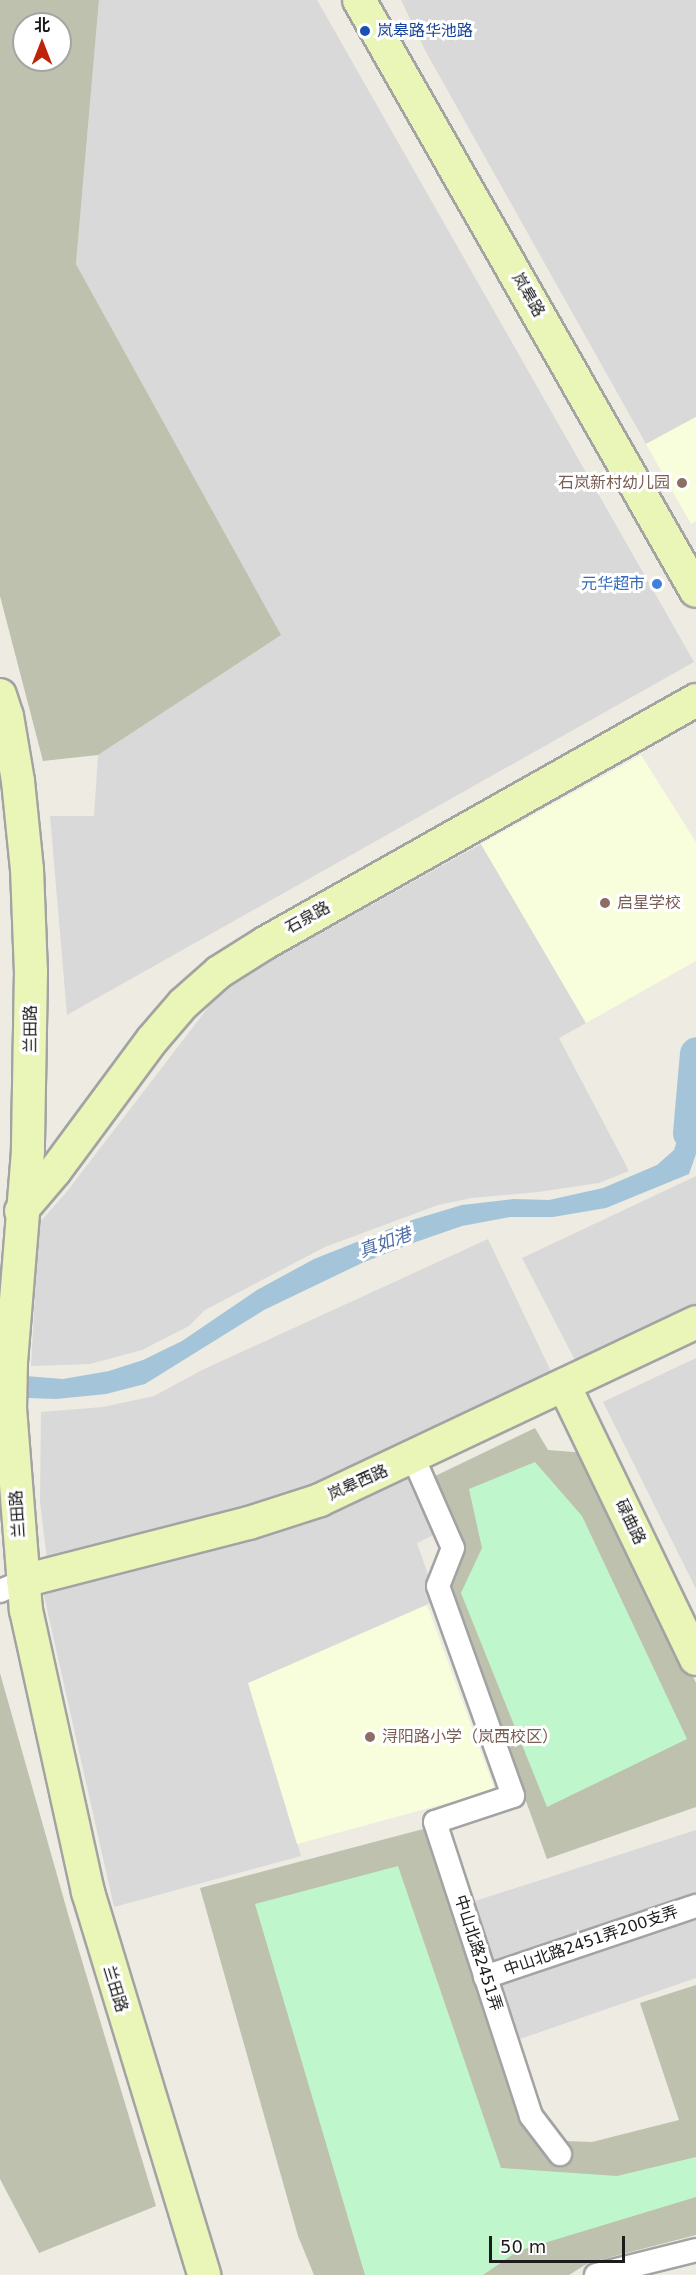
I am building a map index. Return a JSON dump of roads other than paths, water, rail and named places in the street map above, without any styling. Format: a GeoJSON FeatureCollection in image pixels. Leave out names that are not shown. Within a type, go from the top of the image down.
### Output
{"type":"FeatureCollection","features":[{"type":"Feature","properties":{"kind":"street","name":"岚皋路"},"geometry":{"type":"LineString","coordinates":[[359,0],[696,591]]}},
{"type":"Feature","properties":{"kind":"street","name":"岚皋路"},"geometry":{"type":"LineString","coordinates":[[375,0],[696,561]]}},
{"type":"Feature","properties":{"kind":"street","name":"兰田路"},"geometry":{"type":"LineString","coordinates":[[0,695],[7,716],[18,781],[27,869],[31,1041],[24,1209],[11,1361],[11,1586],[26,1610],[88,1892],[204,2275]]}},
{"type":"Feature","properties":{"kind":"street","name":"石泉路"},"geometry":{"type":"LineString","coordinates":[[0,1232],[24,1209],[61,1164],[152,1040],[183,1004],[219,972],[264,943],[696,700]]}},
{"type":"Feature","properties":{"kind":"street","name":"岚皋西路"},"geometry":{"type":"LineString","coordinates":[[11,1586],[290,1511],[351,1487],[696,1322]]}},
{"type":"Feature","properties":{"kind":"street","name":"碌曲路"},"geometry":{"type":"LineString","coordinates":[[564,1385],[696,1659]]}},
{"type":"Feature","properties":{"kind":"street","name":"中山北路2451弄"},"geometry":{"type":"LineString","coordinates":[[413,1457],[453,1548],[438,1586],[513,1796],[435,1822],[531,2116],[560,2154]]}},
{"type":"Feature","properties":{"kind":"street","name":"中山北路2451弄200支弄"},"geometry":{"type":"LineString","coordinates":[[485,1977],[696,1906]]}},
{"type":"Feature","properties":{"kind":"street"},"geometry":{"type":"LineString","coordinates":[[601,2273],[696,2250]]}},
{"type":"Feature","properties":{"kind":"water"},"geometry":{"type":"Polygon","coordinates":[[[696,1053],[696,1154],[689,1174],[606,1208],[553,1217],[510,1217],[462,1226],[413,1243],[362,1263],[264,1310],[145,1384],[106,1394],[56,1399],[0,1397],[0,1374],[63,1379],[109,1371],[143,1360],[182,1341],[257,1290],[314,1259],[412,1220],[462,1205],[514,1199],[549,1200],[603,1188],[657,1165],[674,1150],[692,1094],[696,1053]]]}},
{"type":"Feature","properties":{"kind":"waterway","name":"真如港"},"geometry":{"type":"LineString","coordinates":[[689,1133],[696,1053]]}},
{"type":"Feature","properties":{"kind":"place","name":"岚皋路华池路"},"geometry":{"type":"Point","coordinates":[365,31]}},
{"type":"Feature","properties":{"kind":"place","name":"石岚新村幼儿园"},"geometry":{"type":"Point","coordinates":[682,483]}},
{"type":"Feature","properties":{"kind":"place","name":"元华超市"},"geometry":{"type":"Point","coordinates":[657,584]}},
{"type":"Feature","properties":{"kind":"place","name":"启星学校"},"geometry":{"type":"Point","coordinates":[605,903]}},
{"type":"Feature","properties":{"kind":"place","name":"浔阳路小学（岚西校区）"},"geometry":{"type":"Point","coordinates":[370,1737]}}]}
